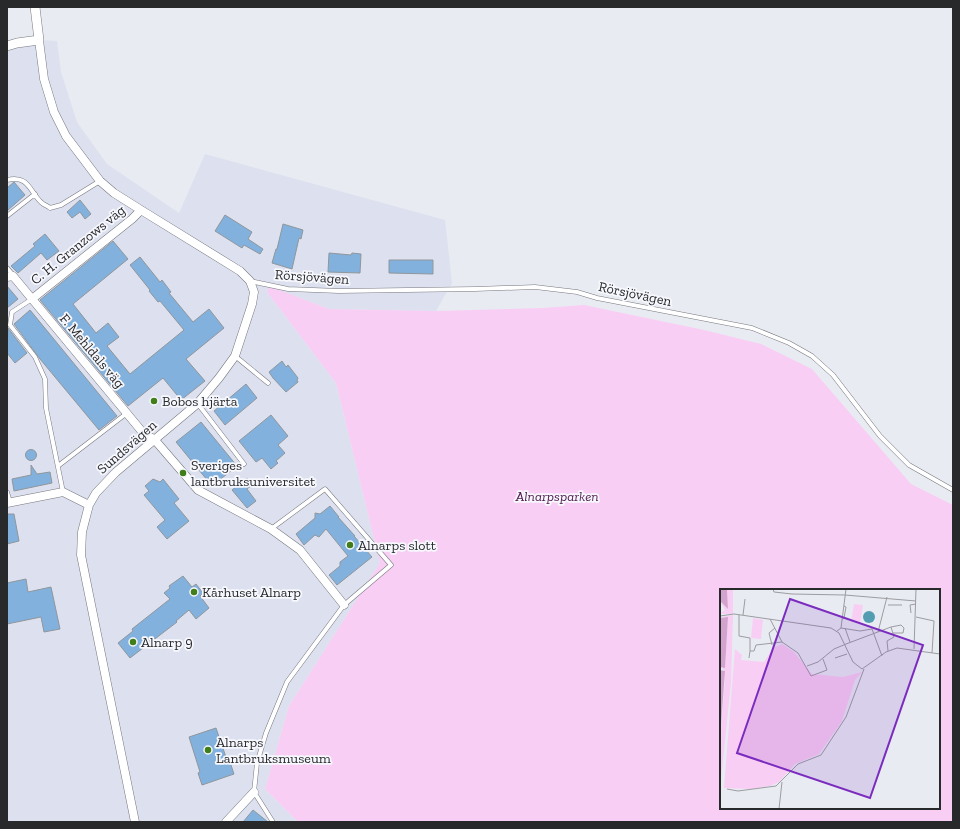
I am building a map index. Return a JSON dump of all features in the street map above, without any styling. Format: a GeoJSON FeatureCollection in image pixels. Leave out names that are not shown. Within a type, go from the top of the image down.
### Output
{"type":"FeatureCollection","features":[{"type":"Feature","properties":{"kind":"street"},"geometry":{"type":"LineString","coordinates":[[35,7],[44,79],[54,112],[66,136],[100,181],[114,193],[219,257],[240,271],[250,281]]}},
{"type":"Feature","properties":{"kind":"street"},"geometry":{"type":"LineString","coordinates":[[7,46],[39,40]]}},
{"type":"Feature","properties":{"kind":"street","name":"C. H. Granzows väg"},"geometry":{"type":"LineString","coordinates":[[32,299],[132,219],[141,210]]}},
{"type":"Feature","properties":{"kind":"street","name":"F. Mehldals väg"},"geometry":{"type":"LineString","coordinates":[[10,276],[32,299],[144,434],[154,440],[198,490],[271,529],[300,550],[344,606]]}},
{"type":"Feature","properties":{"kind":"street","name":"Sundsvägen"},"geometry":{"type":"LineString","coordinates":[[135,822],[81,555],[82,532],[88,505],[100,488],[116,472],[197,404],[235,356],[252,304],[254,292],[250,281]]}},
{"type":"Feature","properties":{"kind":"street"},"geometry":{"type":"LineString","coordinates":[[8,503],[63,492],[88,505]]}},
{"type":"Feature","properties":{"kind":"street"},"geometry":{"type":"LineString","coordinates":[[226,822],[254,792]]}},
{"type":"Feature","properties":{"kind":"lane"},"geometry":{"type":"LineString","coordinates":[[7,180],[12,178],[25,182],[41,203],[50,208],[61,205],[100,181]]}},
{"type":"Feature","properties":{"kind":"lane"},"geometry":{"type":"LineString","coordinates":[[7,216],[35,194]]}},
{"type":"Feature","properties":{"kind":"lane"},"geometry":{"type":"LineString","coordinates":[[7,268],[10,276]]}},
{"type":"Feature","properties":{"kind":"lane","name":"Rörsjövägen"},"geometry":{"type":"LineString","coordinates":[[250,281],[288,289],[339,291],[535,287],[553,288],[752,328],[789,343],[812,356],[833,375],[880,436],[909,466],[953,490]]}},
{"type":"Feature","properties":{"kind":"lane"},"geometry":{"type":"LineString","coordinates":[[32,299],[12,312],[10,325],[35,357],[45,379],[46,408],[63,492]]}},
{"type":"Feature","properties":{"kind":"lane"},"geometry":{"type":"LineString","coordinates":[[235,356],[268,383]]}},
{"type":"Feature","properties":{"kind":"lane"},"geometry":{"type":"LineString","coordinates":[[197,404],[244,464]]}},
{"type":"Feature","properties":{"kind":"lane"},"geometry":{"type":"LineString","coordinates":[[58,466],[127,413]]}},
{"type":"Feature","properties":{"kind":"lane"},"geometry":{"type":"LineString","coordinates":[[271,529],[325,489],[391,565],[344,606],[287,682],[266,733],[256,763],[254,792],[273,822]]}},
{"type":"Feature","properties":{"kind":"lane"},"geometry":{"type":"LineString","coordinates":[[7,492],[8,503]]}},
{"type":"Feature","properties":{"kind":"shaded area","name":"Sveriges lantbruksuniversitet"},"geometry":{"type":"Polygon","coordinates":[[[39,40],[57,41],[61,72],[77,122],[107,164],[179,213],[205,154],[445,220],[452,283],[436,311],[329,309],[269,286],[267,292],[336,383],[380,563],[289,706],[265,789],[298,822],[7,822],[7,46],[39,40]]]}},
{"type":"Feature","properties":{"kind":"green space","name":"Alnarpsparken"},"geometry":{"type":"Polygon","coordinates":[[[269,286],[329,309],[436,311],[543,308],[584,305],[704,330],[761,344],[812,369],[911,484],[953,505],[953,822],[298,822],[265,789],[289,706],[380,563],[336,383],[267,292],[269,286]]]}},
{"type":"Feature","properties":{"kind":"building"},"geometry":{"type":"Polygon","coordinates":[[[14,182],[25,195],[7,211],[7,188],[14,182]]]}},
{"type":"Feature","properties":{"kind":"building"},"geometry":{"type":"Polygon","coordinates":[[[80,200],[91,214],[85,219],[80,212],[72,218],[67,212],[80,200]]]}},
{"type":"Feature","properties":{"kind":"building"},"geometry":{"type":"Polygon","coordinates":[[[225,215],[252,232],[248,239],[263,249],[260,254],[244,245],[242,248],[215,231],[225,215]]]}},
{"type":"Feature","properties":{"kind":"building"},"geometry":{"type":"Polygon","coordinates":[[[283,224],[303,230],[301,239],[299,238],[292,269],[272,263],[283,224]]]}},
{"type":"Feature","properties":{"kind":"building"},"geometry":{"type":"Polygon","coordinates":[[[45,234],[59,251],[47,260],[41,253],[18,273],[11,266],[35,246],[33,244],[45,234]]]}},
{"type":"Feature","properties":{"kind":"building"},"geometry":{"type":"Polygon","coordinates":[[[113,241],[128,259],[73,304],[96,333],[108,323],[119,337],[107,346],[130,374],[184,330],[160,301],[158,302],[130,265],[140,257],[160,282],[162,280],[171,292],[169,293],[193,322],[209,309],[224,328],[186,359],[205,381],[181,400],[163,378],[128,406],[40,300],[113,241]]]}},
{"type":"Feature","properties":{"kind":"building"},"geometry":{"type":"Polygon","coordinates":[[[329,253],[351,255],[352,253],[361,254],[360,273],[328,272],[329,253]]]}},
{"type":"Feature","properties":{"kind":"building"},"geometry":{"type":"Polygon","coordinates":[[[389,260],[433,260],[433,274],[389,273],[389,260]]]}},
{"type":"Feature","properties":{"kind":"building"},"geometry":{"type":"Polygon","coordinates":[[[7,286],[18,299],[7,308],[7,286]]]}},
{"type":"Feature","properties":{"kind":"building"},"geometry":{"type":"Polygon","coordinates":[[[30,310],[117,416],[99,430],[40,359],[14,324],[30,310]]]}},
{"type":"Feature","properties":{"kind":"building"},"geometry":{"type":"Polygon","coordinates":[[[8,328],[27,353],[15,363],[7,353],[8,328]]]}},
{"type":"Feature","properties":{"kind":"building"},"geometry":{"type":"Polygon","coordinates":[[[282,361],[286,367],[288,365],[298,378],[298,382],[286,392],[269,372],[282,361]]]}},
{"type":"Feature","properties":{"kind":"building"},"geometry":{"type":"Polygon","coordinates":[[[246,384],[257,398],[225,425],[214,411],[246,384]]]}},
{"type":"Feature","properties":{"kind":"building"},"geometry":{"type":"Polygon","coordinates":[[[271,415],[288,436],[278,445],[285,453],[276,461],[278,463],[271,469],[262,458],[256,462],[239,441],[271,415]]]}},
{"type":"Feature","properties":{"kind":"building"},"geometry":{"type":"Polygon","coordinates":[[[201,422],[237,466],[212,486],[176,442],[201,422]]]}},
{"type":"Feature","properties":{"kind":"building"},"geometry":{"type":"Polygon","coordinates":[[[31,449],[35,451],[37,455],[35,459],[31,461],[27,459],[25,455],[27,451],[31,449]]]}},
{"type":"Feature","properties":{"kind":"building"},"geometry":{"type":"Polygon","coordinates":[[[31,465],[37,474],[50,472],[52,483],[14,491],[12,479],[31,475],[31,465]]]}},
{"type":"Feature","properties":{"kind":"building"},"geometry":{"type":"Polygon","coordinates":[[[247,478],[252,485],[247,489],[256,501],[247,508],[232,490],[247,478]]]}},
{"type":"Feature","properties":{"kind":"building"},"geometry":{"type":"Polygon","coordinates":[[[153,479],[160,482],[163,479],[179,499],[174,503],[189,521],[167,539],[157,527],[165,520],[144,495],[149,491],[145,486],[153,479]]]}},
{"type":"Feature","properties":{"kind":"building","name":"Alnarps slott"},"geometry":{"type":"Polygon","coordinates":[[[330,506],[372,557],[337,585],[329,575],[340,566],[340,562],[348,556],[326,529],[319,537],[315,535],[304,545],[296,534],[315,518],[315,513],[320,514],[330,506]]]}},
{"type":"Feature","properties":{"kind":"building"},"geometry":{"type":"Polygon","coordinates":[[[7,514],[14,514],[19,541],[7,544],[7,514]]]}},
{"type":"Feature","properties":{"kind":"building"},"geometry":{"type":"Polygon","coordinates":[[[183,576],[192,587],[196,584],[203,593],[200,596],[209,608],[196,619],[189,610],[176,621],[177,622],[130,658],[118,643],[133,631],[132,629],[170,599],[164,593],[170,588],[169,586],[183,576]]]}},
{"type":"Feature","properties":{"kind":"building"},"geometry":{"type":"Polygon","coordinates":[[[26,579],[28,592],[51,587],[60,629],[44,632],[41,617],[7,624],[7,583],[26,579]]]}},
{"type":"Feature","properties":{"kind":"building","name":"Alnarps Lantbruksmuseum"},"geometry":{"type":"Polygon","coordinates":[[[216,728],[228,763],[230,762],[234,774],[202,785],[198,773],[200,772],[189,737],[216,728]]]}},
{"type":"Feature","properties":{"kind":"building"},"geometry":{"type":"Polygon","coordinates":[[[253,810],[268,822],[243,822],[253,810]]]}},
{"type":"Feature","properties":{"kind":"place","name":"Bobos hjärta"},"geometry":{"type":"Point","coordinates":[154,401]}},
{"type":"Feature","properties":{"kind":"place","name":"Sveriges lantbruksuniversitet"},"geometry":{"type":"Point","coordinates":[183,473]}},
{"type":"Feature","properties":{"kind":"place","name":"Alnarps slott"},"geometry":{"type":"Point","coordinates":[350,545]}},
{"type":"Feature","properties":{"kind":"place","name":"Kårhuset Alnarp"},"geometry":{"type":"Point","coordinates":[194,592]}},
{"type":"Feature","properties":{"kind":"place","name":"Alnarp 9"},"geometry":{"type":"Point","coordinates":[133,642]}},
{"type":"Feature","properties":{"kind":"place","name":"Alnarps Lantbruksmuseum"},"geometry":{"type":"Point","coordinates":[208,750]}}]}
